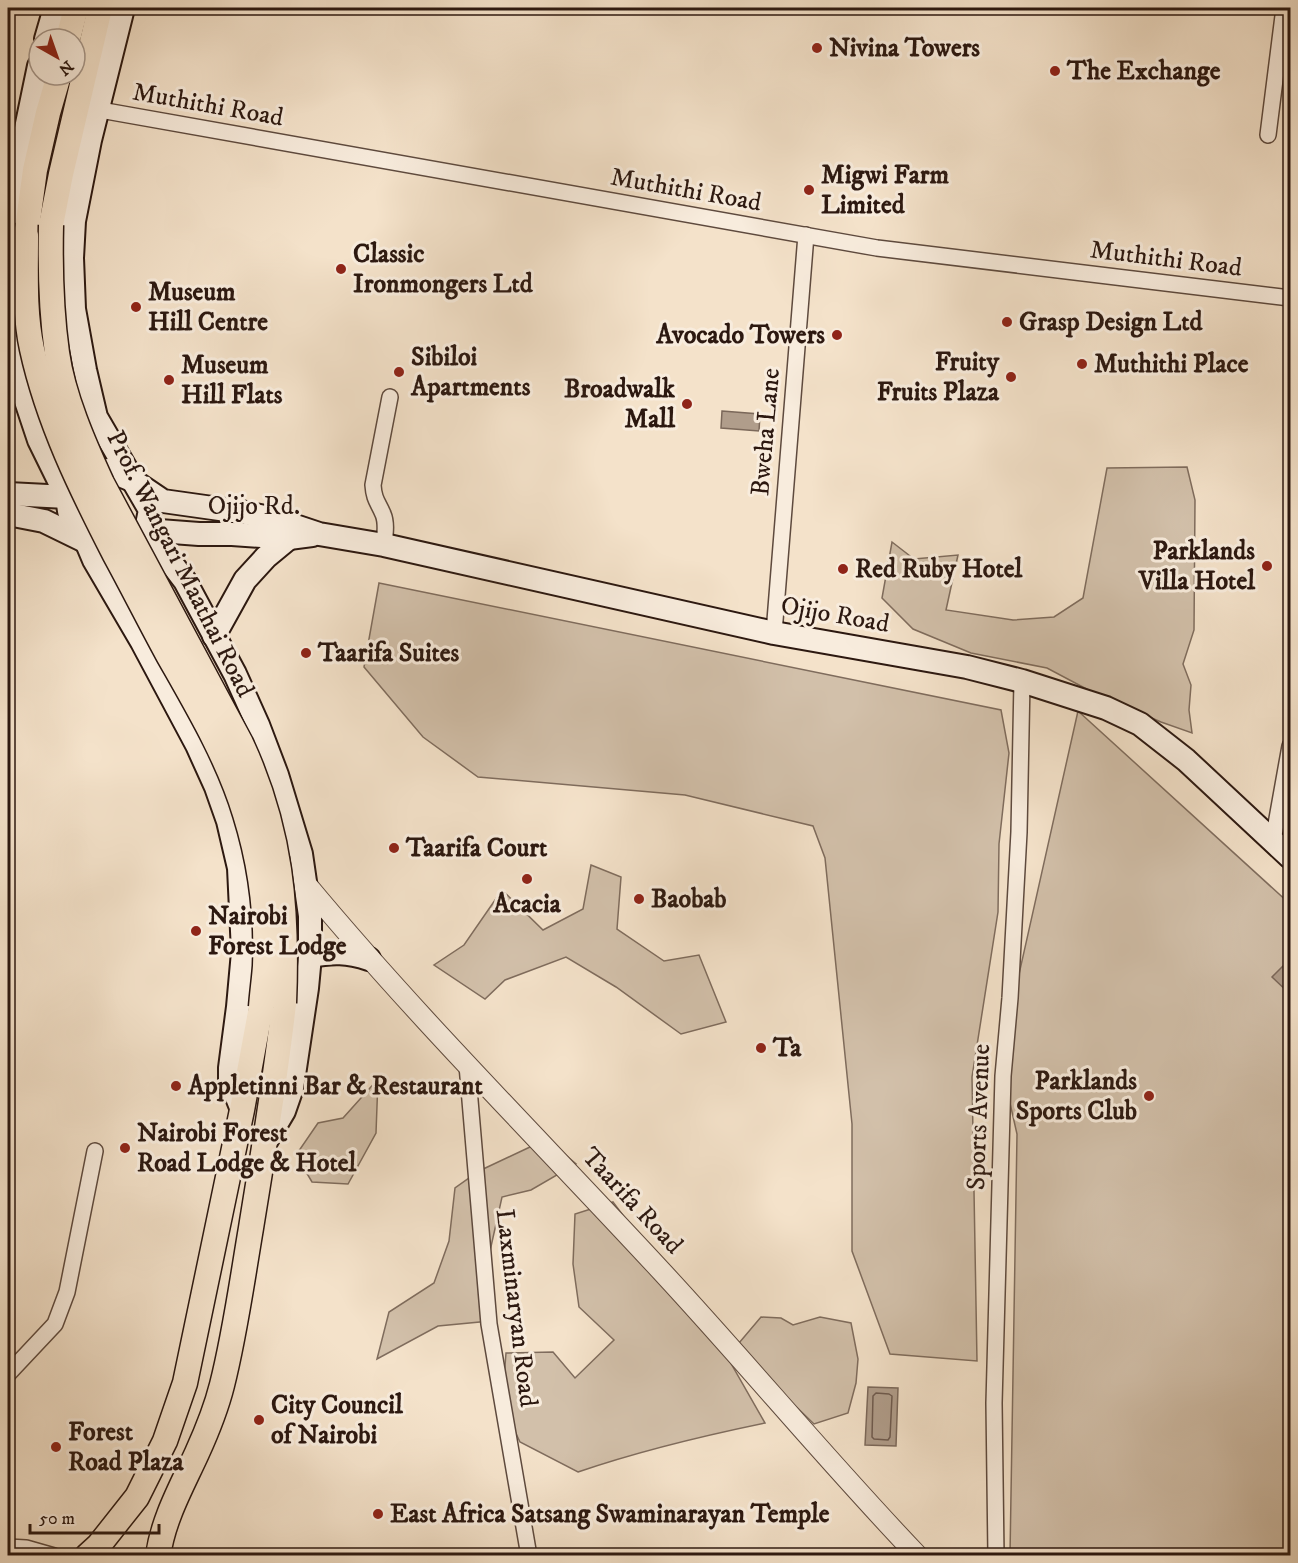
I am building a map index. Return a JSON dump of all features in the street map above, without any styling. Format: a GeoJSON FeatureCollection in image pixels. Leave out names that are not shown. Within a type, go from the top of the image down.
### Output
{"type":"FeatureCollection","features":[{"type":"Feature","properties":{"kind":"main road"},"geometry":{"type":"LineString","coordinates":[[49,27],[55,8]]}},
{"type":"Feature","properties":{"kind":"main road"},"geometry":{"type":"LineString","coordinates":[[71,27],[76,8]]}},
{"type":"Feature","properties":{"kind":"main road","name":"Prof. Wangari Maathai Road"},"geometry":{"type":"LineString","coordinates":[[100,8],[74,220],[72,258],[74,309],[96,417],[132,480]]}},
{"type":"Feature","properties":{"kind":"main road","name":"Prof. Wangari Maathai Road"},"geometry":{"type":"LineString","coordinates":[[87,1556],[99,1545],[137,1497],[165,1441],[185,1383],[242,1110],[286,957],[278,856],[254,771],[102,483],[68,398],[57,355],[50,282],[51,225],[61,174],[123,8]]}},
{"type":"Feature","properties":{"kind":"main road"},"geometry":{"type":"LineString","coordinates":[[8,215],[34,87]]}},
{"type":"Feature","properties":{"kind":"main road"},"geometry":{"type":"LineString","coordinates":[[19,155],[27,146],[44,87]]}},
{"type":"Feature","properties":{"kind":"main road","name":"Prof. Wangari Maathai Road"},"geometry":{"type":"LineString","coordinates":[[56,87],[35,170],[26,236],[27,299],[32,348],[44,396],[58,436],[80,485],[206,723],[245,813],[257,861],[264,916],[265,965],[272,1005],[265,1144],[233,1338],[214,1414],[179,1490],[159,1549]]}},
{"type":"Feature","properties":{"kind":"main road"},"geometry":{"type":"LineString","coordinates":[[8,331],[17,374],[39,441],[67,496],[74,527],[86,541],[94,560],[142,642],[197,745],[228,821],[239,867],[243,952],[230,1080],[242,1110]]}},
{"type":"Feature","properties":{"kind":"main road","name":"Ojijo Rd."},"geometry":{"type":"LineString","coordinates":[[67,496],[75,483],[87,475],[108,470],[132,480],[163,501],[241,512],[274,519],[319,534]]}},
{"type":"Feature","properties":{"kind":"main road"},"geometry":{"type":"LineString","coordinates":[[8,514],[44,521],[102,551],[121,555],[139,546],[146,530],[150,510],[132,480]]}},
{"type":"Feature","properties":{"kind":"main road"},"geometry":{"type":"LineString","coordinates":[[8,494],[67,496]]}},
{"type":"Feature","properties":{"kind":"main road","name":"Prof. Wangari Maathai Road"},"geometry":{"type":"LineString","coordinates":[[146,530],[185,581],[235,674],[277,775],[301,854],[310,916],[307,988],[292,1088],[284,1111],[265,1144]]}},
{"type":"Feature","properties":{"kind":"main road","name":"Ojijo Rd."},"geometry":{"type":"LineString","coordinates":[[146,530],[290,538],[319,534]]}},
{"type":"Feature","properties":{"kind":"main road","name":"Ojijo Road"},"geometry":{"type":"LineString","coordinates":[[319,534],[384,545],[774,633],[967,667],[1022,681],[1106,708],[1140,724],[1186,760],[1290,857]]}},
{"type":"Feature","properties":{"kind":"main road"},"geometry":{"type":"LineString","coordinates":[[214,636],[245,580],[267,557],[290,538]]}},
{"type":"Feature","properties":{"kind":"main road"},"geometry":{"type":"LineString","coordinates":[[310,956],[335,952],[369,959]]}},
{"type":"Feature","properties":{"kind":"street"},"geometry":{"type":"LineString","coordinates":[[1268,135],[1284,8]]}},
{"type":"Feature","properties":{"kind":"street","name":"Muthithi Road"},"geometry":{"type":"LineString","coordinates":[[87,107],[877,248],[1290,297]]}},
{"type":"Feature","properties":{"kind":"street","name":"Bweha Lane"},"geometry":{"type":"LineString","coordinates":[[774,633],[806,235]]}},
{"type":"Feature","properties":{"kind":"street"},"geometry":{"type":"LineString","coordinates":[[384,545],[385,521],[374,496],[373,485],[390,397]]}},
{"type":"Feature","properties":{"kind":"street","name":"Sports Avenue"},"geometry":{"type":"LineString","coordinates":[[996,1556],[994,1403],[1003,1076],[1019,832],[1022,681]]}},
{"type":"Feature","properties":{"kind":"street"},"geometry":{"type":"LineString","coordinates":[[1273,841],[1290,746]]}},
{"type":"Feature","properties":{"kind":"street","name":"Taarifa Road"},"geometry":{"type":"LineString","coordinates":[[306,884],[369,959],[665,1275],[866,1502],[918,1556]]}},
{"type":"Feature","properties":{"kind":"street","name":"Laxminaryan Road"},"geometry":{"type":"LineString","coordinates":[[467,1065],[489,1324],[529,1556]]}},
{"type":"Feature","properties":{"kind":"street"},"geometry":{"type":"LineString","coordinates":[[8,1374],[55,1324],[61,1309],[67,1292],[95,1151]]}},
{"type":"Feature","properties":{"kind":"street"},"geometry":{"type":"LineString","coordinates":[[8,1547],[26,1548],[54,1556]]}},
{"type":"Feature","properties":{"kind":"shaded area"},"geometry":{"type":"Polygon","coordinates":[[[8,8],[15,8],[8,46],[8,8]]]}},
{"type":"Feature","properties":{"kind":"shaded area"},"geometry":{"type":"Polygon","coordinates":[[[1187,467],[1195,500],[1194,630],[1183,664],[1191,685],[1189,710],[1192,733],[1096,694],[1047,668],[971,653],[913,629],[882,598],[892,542],[914,559],[958,555],[946,610],[1013,620],[1054,617],[1083,598],[1107,468],[1187,467]]]}},
{"type":"Feature","properties":{"kind":"shaded area"},"geometry":{"type":"Polygon","coordinates":[[[379,583],[1001,710],[1009,753],[999,844],[998,912],[972,1077],[977,1361],[890,1354],[852,1251],[852,1124],[825,858],[813,826],[685,795],[478,777],[423,737],[364,667],[379,583]]]}},
{"type":"Feature","properties":{"kind":"shaded area","name":"Parklands Sports Club"},"geometry":{"type":"Polygon","coordinates":[[[1078,711],[1290,904],[1290,1555],[1010,1555],[1017,1134],[1000,1059],[1078,711]]]}},
{"type":"Feature","properties":{"kind":"shaded area"},"geometry":{"type":"Polygon","coordinates":[[[591,865],[621,877],[617,929],[664,961],[699,955],[726,1022],[681,1034],[616,987],[566,957],[505,980],[485,999],[434,965],[464,945],[502,890],[543,930],[583,909],[591,865]]]}},
{"type":"Feature","properties":{"kind":"shaded area"},"geometry":{"type":"Polygon","coordinates":[[[378,1079],[376,1133],[348,1184],[312,1182],[296,1155],[318,1123],[343,1118],[378,1079]]]}},
{"type":"Feature","properties":{"kind":"shaded area"},"geometry":{"type":"Polygon","coordinates":[[[547,1139],[576,1164],[531,1190],[502,1197],[490,1251],[490,1321],[438,1326],[377,1359],[389,1312],[434,1283],[449,1241],[455,1188],[479,1171],[547,1139]]]}},
{"type":"Feature","properties":{"kind":"shaded area"},"geometry":{"type":"Polygon","coordinates":[[[613,1202],[655,1258],[693,1297],[765,1423],[671,1444],[578,1472],[520,1442],[502,1404],[506,1353],[553,1352],[575,1378],[614,1340],[579,1307],[573,1264],[575,1214],[613,1202]]]}},
{"type":"Feature","properties":{"kind":"shaded area"},"geometry":{"type":"Polygon","coordinates":[[[761,1317],[781,1318],[793,1325],[820,1317],[851,1323],[858,1359],[856,1383],[848,1413],[814,1424],[781,1392],[739,1343],[761,1317]]]}},
{"type":"Feature","properties":{"kind":"water"},"geometry":{"type":"Polygon","coordinates":[[[722,411],[760,414],[759,431],[721,428],[722,411]]]}},
{"type":"Feature","properties":{"kind":"water"},"geometry":{"type":"Polygon","coordinates":[[[1290,959],[1290,994],[1272,977],[1290,959]]]}},
{"type":"Feature","properties":{"kind":"water"},"geometry":{"type":"Polygon","coordinates":[[[868,1387],[898,1388],[896,1446],[865,1445],[868,1387]]]}},
{"type":"Feature","properties":{"kind":"place","name":"Nivina Towers"},"geometry":{"type":"Point","coordinates":[817,48]}},
{"type":"Feature","properties":{"kind":"place","name":"The Exchange"},"geometry":{"type":"Point","coordinates":[1055,71]}},
{"type":"Feature","properties":{"kind":"place","name":"Migwi Farm Limited"},"geometry":{"type":"Point","coordinates":[809,190]}},
{"type":"Feature","properties":{"kind":"place","name":"Classic Ironmongers Ltd"},"geometry":{"type":"Point","coordinates":[341,269]}},
{"type":"Feature","properties":{"kind":"place","name":"Museum Hill Centre"},"geometry":{"type":"Point","coordinates":[136,307]}},
{"type":"Feature","properties":{"kind":"place","name":"Grasp Design Ltd"},"geometry":{"type":"Point","coordinates":[1007,322]}},
{"type":"Feature","properties":{"kind":"place","name":"Avocado Towers"},"geometry":{"type":"Point","coordinates":[837,335]}},
{"type":"Feature","properties":{"kind":"place","name":"Muthithi Place"},"geometry":{"type":"Point","coordinates":[1082,364]}},
{"type":"Feature","properties":{"kind":"place","name":"Sibiloi Apartments"},"geometry":{"type":"Point","coordinates":[399,372]}},
{"type":"Feature","properties":{"kind":"place","name":"Fruity Fruits Plaza"},"geometry":{"type":"Point","coordinates":[1011,377]}},
{"type":"Feature","properties":{"kind":"place","name":"Museum Hill Flats"},"geometry":{"type":"Point","coordinates":[169,380]}},
{"type":"Feature","properties":{"kind":"place","name":"Broadwalk Mall"},"geometry":{"type":"Point","coordinates":[687,404]}},
{"type":"Feature","properties":{"kind":"place","name":"Parklands Villa Hotel"},"geometry":{"type":"Point","coordinates":[1267,566]}},
{"type":"Feature","properties":{"kind":"place","name":"Red Ruby Hotel"},"geometry":{"type":"Point","coordinates":[843,569]}},
{"type":"Feature","properties":{"kind":"place","name":"Taarifa Suites"},"geometry":{"type":"Point","coordinates":[306,653]}},
{"type":"Feature","properties":{"kind":"place","name":"Taarifa Court"},"geometry":{"type":"Point","coordinates":[394,848]}},
{"type":"Feature","properties":{"kind":"place","name":"Acacia"},"geometry":{"type":"Point","coordinates":[527,879]}},
{"type":"Feature","properties":{"kind":"place","name":"Baobab"},"geometry":{"type":"Point","coordinates":[639,899]}},
{"type":"Feature","properties":{"kind":"place","name":"Nairobi Forest Lodge"},"geometry":{"type":"Point","coordinates":[196,931]}},
{"type":"Feature","properties":{"kind":"place","name":"Ta"},"geometry":{"type":"Point","coordinates":[761,1048]}},
{"type":"Feature","properties":{"kind":"place","name":"Appletinni Bar & Restaurant"},"geometry":{"type":"Point","coordinates":[176,1086]}},
{"type":"Feature","properties":{"kind":"place","name":"Parklands Sports Club"},"geometry":{"type":"Point","coordinates":[1149,1096]}},
{"type":"Feature","properties":{"kind":"place","name":"Nairobi Forest Road Lodge & Hotel"},"geometry":{"type":"Point","coordinates":[125,1148]}},
{"type":"Feature","properties":{"kind":"place","name":"City Council of Nairobi"},"geometry":{"type":"Point","coordinates":[259,1420]}},
{"type":"Feature","properties":{"kind":"place","name":"Forest Road Plaza"},"geometry":{"type":"Point","coordinates":[56,1447]}},
{"type":"Feature","properties":{"kind":"place","name":"East Africa Satsang Swaminarayan Temple"},"geometry":{"type":"Point","coordinates":[378,1514]}}]}
